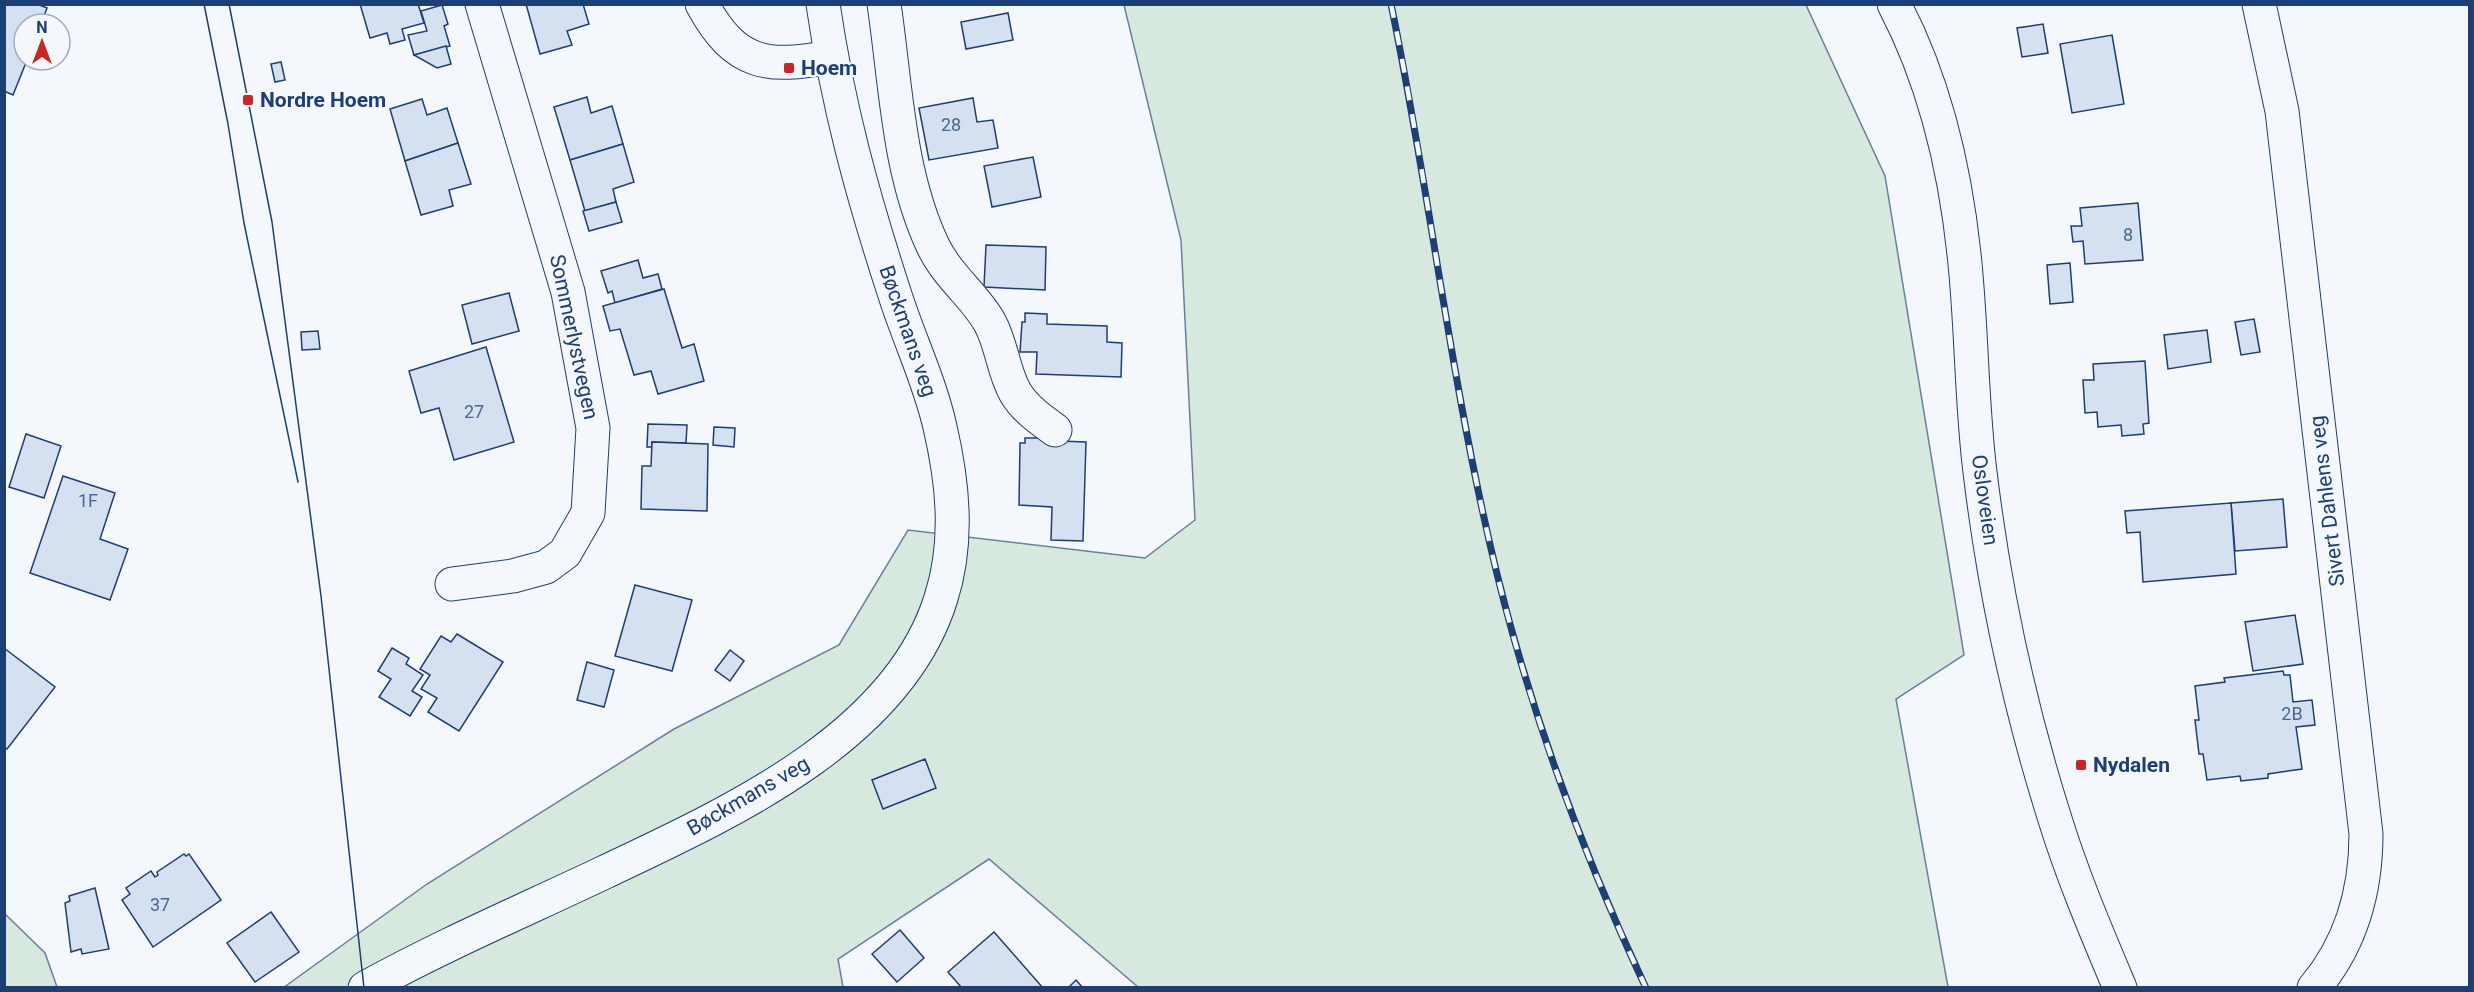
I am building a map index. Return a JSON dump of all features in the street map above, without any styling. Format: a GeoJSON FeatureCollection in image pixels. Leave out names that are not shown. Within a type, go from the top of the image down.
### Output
{"type":"FeatureCollection","features":[{"type":"Feature","properties":{"kind":"main road","name":"Sommerlystvegen"},"geometry":{"type":"LineString","coordinates":[[452,584],[513,576],[546,567],[565,554],[588,513],[593,428],[568,292],[482,4]]}},
{"type":"Feature","properties":{"kind":"main road"},"geometry":{"type":"LineString","coordinates":[[702,4],[731,44],[751,58],[788,64],[831,57]]}},
{"type":"Feature","properties":{"kind":"main road","name":"Bøckmans veg"},"geometry":{"type":"LineString","coordinates":[[365,987],[651,851],[766,789],[815,757],[865,715],[900,678],[921,644],[941,598],[951,551],[953,510],[948,466],[939,423],[859,182],[831,57],[824,4]]}},
{"type":"Feature","properties":{"kind":"main road"},"geometry":{"type":"LineString","coordinates":[[884,4],[901,135],[914,193],[933,246],[953,279],[990,323],[1016,393],[1034,415],[1055,430]]}},
{"type":"Feature","properties":{"kind":"main road","name":"Osloveien"},"geometry":{"type":"LineString","coordinates":[[1893,4],[1932,98],[1951,169],[1964,253],[1980,471],[1994,563],[2032,741],[2054,818],[2092,922],[2120,987]]}},
{"type":"Feature","properties":{"kind":"main road","name":"Sivert Dahlens veg"},"geometry":{"type":"LineString","coordinates":[[2259,4],[2282,111],[2366,834],[2366,866],[2361,896],[2352,925],[2338,952],[2314,987]]}},
{"type":"Feature","properties":{"kind":"shaded area"},"geometry":{"type":"Polygon","coordinates":[[[1124,5],[1806,5],[1885,176],[1964,655],[1896,699],[1948,987],[1138,987],[989,859],[838,959],[843,987],[283,988],[427,884],[674,729],[839,645],[908,530],[1145,558],[1195,520],[1181,240],[1124,5]]]}},
{"type":"Feature","properties":{"kind":"shaded area"},"geometry":{"type":"Polygon","coordinates":[[[4,913],[45,953],[57,987],[5,987],[4,913]]]}},
{"type":"Feature","properties":{"kind":"building"},"geometry":{"type":"Polygon","coordinates":[[[4,4],[37,4],[47,8],[46,12],[12,12],[12,72],[22,72],[13,95],[4,91],[4,4]]]}},
{"type":"Feature","properties":{"kind":"building"},"geometry":{"type":"Polygon","coordinates":[[[360,4],[418,4],[424,23],[402,29],[405,40],[390,44],[387,33],[370,38],[360,4]]]}},
{"type":"Feature","properties":{"kind":"building"},"geometry":{"type":"Polygon","coordinates":[[[526,4],[583,4],[589,24],[567,31],[572,45],[540,54],[526,4]]]}},
{"type":"Feature","properties":{"kind":"building"},"geometry":{"type":"Polygon","coordinates":[[[442,5],[448,24],[444,26],[450,46],[414,55],[408,35],[427,31],[421,11],[442,5]]]}},
{"type":"Feature","properties":{"kind":"building"},"geometry":{"type":"Polygon","coordinates":[[[1008,13],[1013,40],[966,49],[961,22],[1008,13]]]}},
{"type":"Feature","properties":{"kind":"building"},"geometry":{"type":"Polygon","coordinates":[[[2043,24],[2048,53],[2022,57],[2017,28],[2043,24]]]}},
{"type":"Feature","properties":{"kind":"building"},"geometry":{"type":"Polygon","coordinates":[[[2112,35],[2124,104],[2072,113],[2060,44],[2112,35]]]}},
{"type":"Feature","properties":{"kind":"building"},"geometry":{"type":"Polygon","coordinates":[[[446,46],[451,64],[437,68],[414,55],[446,46]]]}},
{"type":"Feature","properties":{"kind":"building"},"geometry":{"type":"Polygon","coordinates":[[[281,62],[285,80],[275,82],[271,64],[281,62]]]}},
{"type":"Feature","properties":{"kind":"building"},"geometry":{"type":"Polygon","coordinates":[[[587,97],[591,113],[612,106],[623,144],[570,160],[554,107],[587,97]]]}},
{"type":"Feature","properties":{"kind":"building"},"geometry":{"type":"Polygon","coordinates":[[[973,98],[977,122],[993,120],[998,148],[929,160],[919,108],[973,98]]]}},
{"type":"Feature","properties":{"kind":"building"},"geometry":{"type":"Polygon","coordinates":[[[422,99],[427,115],[447,108],[458,143],[405,161],[390,109],[422,99]]]}},
{"type":"Feature","properties":{"kind":"building"},"geometry":{"type":"Polygon","coordinates":[[[458,143],[471,184],[449,190],[453,206],[421,215],[405,161],[458,143]]]}},
{"type":"Feature","properties":{"kind":"building"},"geometry":{"type":"Polygon","coordinates":[[[623,144],[634,182],[613,189],[616,202],[585,211],[570,160],[623,144]]]}},
{"type":"Feature","properties":{"kind":"building"},"geometry":{"type":"Polygon","coordinates":[[[1033,157],[1041,197],[992,207],[984,166],[1033,157]]]}},
{"type":"Feature","properties":{"kind":"building"},"geometry":{"type":"Polygon","coordinates":[[[616,202],[622,222],[589,231],[583,211],[616,202]]]}},
{"type":"Feature","properties":{"kind":"building"},"geometry":{"type":"Polygon","coordinates":[[[2138,203],[2143,260],[2085,264],[2083,241],[2073,242],[2071,226],[2082,226],[2080,208],[2138,203]]]}},
{"type":"Feature","properties":{"kind":"building"},"geometry":{"type":"Polygon","coordinates":[[[986,245],[1046,247],[1045,290],[984,287],[986,245]]]}},
{"type":"Feature","properties":{"kind":"building"},"geometry":{"type":"Polygon","coordinates":[[[638,260],[643,278],[658,274],[662,289],[615,303],[612,291],[608,293],[601,271],[638,260]]]}},
{"type":"Feature","properties":{"kind":"building"},"geometry":{"type":"Polygon","coordinates":[[[2070,263],[2073,302],[2050,304],[2047,265],[2070,263]]]}},
{"type":"Feature","properties":{"kind":"building"},"geometry":{"type":"Polygon","coordinates":[[[664,289],[682,348],[694,344],[704,381],[658,394],[651,371],[634,375],[620,329],[610,331],[603,306],[664,289]]]}},
{"type":"Feature","properties":{"kind":"building"},"geometry":{"type":"Polygon","coordinates":[[[509,293],[519,331],[472,344],[462,305],[509,293]]]}},
{"type":"Feature","properties":{"kind":"building"},"geometry":{"type":"Polygon","coordinates":[[[1025,313],[1047,314],[1047,324],[1107,326],[1107,342],[1122,343],[1121,377],[1036,374],[1037,352],[1020,352],[1022,322],[1025,322],[1025,313]]]}},
{"type":"Feature","properties":{"kind":"building"},"geometry":{"type":"Polygon","coordinates":[[[2254,319],[2260,352],[2241,355],[2235,322],[2254,319]]]}},
{"type":"Feature","properties":{"kind":"building"},"geometry":{"type":"Polygon","coordinates":[[[2207,330],[2211,362],[2168,369],[2164,335],[2207,330]]]}},
{"type":"Feature","properties":{"kind":"building"},"geometry":{"type":"Polygon","coordinates":[[[318,331],[320,349],[302,350],[301,332],[318,331]]]}},
{"type":"Feature","properties":{"kind":"building"},"geometry":{"type":"Polygon","coordinates":[[[486,347],[514,442],[454,460],[439,408],[421,413],[409,371],[486,347]]]}},
{"type":"Feature","properties":{"kind":"building"},"geometry":{"type":"Polygon","coordinates":[[[2145,361],[2149,423],[2143,424],[2144,434],[2122,436],[2121,425],[2098,427],[2097,412],[2085,413],[2083,380],[2094,380],[2093,364],[2145,361]]]}},
{"type":"Feature","properties":{"kind":"building"},"geometry":{"type":"Polygon","coordinates":[[[648,424],[687,425],[686,443],[652,442],[652,447],[647,447],[648,424]]]}},
{"type":"Feature","properties":{"kind":"building"},"geometry":{"type":"Polygon","coordinates":[[[714,427],[735,428],[734,447],[713,445],[714,427]]]}},
{"type":"Feature","properties":{"kind":"building"},"geometry":{"type":"Polygon","coordinates":[[[26,434],[61,446],[44,498],[9,487],[26,434]]]}},
{"type":"Feature","properties":{"kind":"building"},"geometry":{"type":"Polygon","coordinates":[[[1025,438],[1047,438],[1047,444],[1059,445],[1059,441],[1086,442],[1083,541],[1051,540],[1052,507],[1019,505],[1020,443],[1025,443],[1025,438]]]}},
{"type":"Feature","properties":{"kind":"building"},"geometry":{"type":"Polygon","coordinates":[[[652,442],[708,444],[707,511],[641,509],[642,466],[651,466],[652,442]]]}},
{"type":"Feature","properties":{"kind":"building"},"geometry":{"type":"Polygon","coordinates":[[[63,476],[115,493],[100,539],[128,549],[110,600],[30,573],[63,476]]]}},
{"type":"Feature","properties":{"kind":"building"},"geometry":{"type":"Polygon","coordinates":[[[2283,499],[2287,547],[2235,551],[2231,503],[2283,499]]]}},
{"type":"Feature","properties":{"kind":"building"},"geometry":{"type":"Polygon","coordinates":[[[2231,503],[2236,574],[2143,582],[2140,532],[2127,533],[2125,511],[2231,503]]]}},
{"type":"Feature","properties":{"kind":"building"},"geometry":{"type":"Polygon","coordinates":[[[635,585],[692,600],[672,671],[615,656],[635,585]]]}},
{"type":"Feature","properties":{"kind":"building"},"geometry":{"type":"Polygon","coordinates":[[[2295,615],[2303,664],[2253,671],[2245,622],[2295,615]]]}},
{"type":"Feature","properties":{"kind":"building"},"geometry":{"type":"Polygon","coordinates":[[[457,634],[503,662],[459,731],[428,712],[437,698],[421,689],[430,675],[420,669],[441,636],[451,642],[457,634]]]}},
{"type":"Feature","properties":{"kind":"building"},"geometry":{"type":"Polygon","coordinates":[[[4,648],[55,687],[7,749],[4,747],[4,648]]]}},
{"type":"Feature","properties":{"kind":"building"},"geometry":{"type":"Polygon","coordinates":[[[392,648],[409,658],[406,664],[423,675],[412,691],[422,697],[410,716],[379,697],[391,679],[378,671],[392,648]]]}},
{"type":"Feature","properties":{"kind":"building"},"geometry":{"type":"Polygon","coordinates":[[[730,650],[744,661],[730,681],[715,670],[730,650]]]}},
{"type":"Feature","properties":{"kind":"building"},"geometry":{"type":"Polygon","coordinates":[[[587,662],[614,670],[604,707],[577,700],[587,662]]]}},
{"type":"Feature","properties":{"kind":"building"},"geometry":{"type":"Polygon","coordinates":[[[2283,671],[2284,675],[2290,675],[2293,702],[2312,700],[2315,725],[2296,727],[2302,769],[2268,774],[2268,778],[2241,781],[2240,776],[2207,780],[2203,754],[2199,754],[2195,720],[2199,720],[2195,686],[2225,682],[2224,678],[2283,671]]]}},
{"type":"Feature","properties":{"kind":"building"},"geometry":{"type":"Polygon","coordinates":[[[925,759],[936,788],[883,809],[872,780],[925,759]]]}},
{"type":"Feature","properties":{"kind":"building"},"geometry":{"type":"Polygon","coordinates":[[[184,854],[186,856],[189,854],[221,900],[153,947],[122,900],[130,894],[126,888],[151,871],[155,877],[158,875],[157,872],[184,854]]]}},
{"type":"Feature","properties":{"kind":"building"},"geometry":{"type":"Polygon","coordinates":[[[95,888],[109,949],[82,954],[81,949],[71,952],[65,903],[70,901],[69,896],[95,888]]]}},
{"type":"Feature","properties":{"kind":"building"},"geometry":{"type":"Polygon","coordinates":[[[271,912],[299,952],[255,982],[227,943],[271,912]]]}},
{"type":"Feature","properties":{"kind":"building"},"geometry":{"type":"Polygon","coordinates":[[[900,930],[924,958],[897,982],[872,954],[900,930]]]}},
{"type":"Feature","properties":{"kind":"building"},"geometry":{"type":"Polygon","coordinates":[[[994,932],[1043,988],[962,988],[948,972],[994,932]]]}},
{"type":"Feature","properties":{"kind":"building"},"geometry":{"type":"Polygon","coordinates":[[[1076,980],[1083,988],[1068,988],[1076,980]]]}},
{"type":"Feature","properties":{"kind":"tram line"},"geometry":{"type":"LineString","coordinates":[[204,4],[228,124],[244,223],[298,482]]}},
{"type":"Feature","properties":{"kind":"tram line"},"geometry":{"type":"LineString","coordinates":[[229,4],[272,222],[321,596],[364,988]]}},
{"type":"Feature","properties":{"kind":"railway"},"geometry":{"type":"LineString","coordinates":[[1391,4],[1467,432],[1497,574],[1526,680],[1561,784],[1601,887],[1646,988]]}},
{"type":"Feature","properties":{"kind":"place","name":"Hoem"},"geometry":{"type":"Point","coordinates":[789,68]}},
{"type":"Feature","properties":{"kind":"place","name":"Nordre Hoem"},"geometry":{"type":"Point","coordinates":[248,100]}},
{"type":"Feature","properties":{"kind":"place","name":"Nydalen"},"geometry":{"type":"Point","coordinates":[2081,765]}}]}
